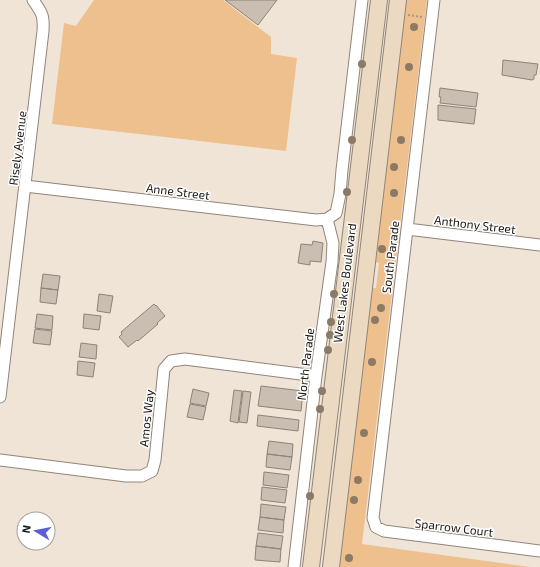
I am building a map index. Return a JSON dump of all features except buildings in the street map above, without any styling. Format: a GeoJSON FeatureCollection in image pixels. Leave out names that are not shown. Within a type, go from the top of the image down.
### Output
{"type":"FeatureCollection","features":[{"type":"Feature","properties":{"kind":"main road","name":"West Lakes Boulevard"},"geometry":{"type":"LineString","coordinates":[[311,567],[379,0]]}},
{"type":"Feature","properties":{"kind":"main road","name":"West Lakes Boulevard"},"geometry":{"type":"LineString","coordinates":[[331,567],[400,7]]}},
{"type":"Feature","properties":{"kind":"street","name":"Risely Avenue"},"geometry":{"type":"LineString","coordinates":[[0,397],[5,317],[25,186],[44,27],[42,13],[33,0]]}},
{"type":"Feature","properties":{"kind":"street"},"geometry":{"type":"LineString","coordinates":[[327,219],[336,213],[340,194],[362,0]]}},
{"type":"Feature","properties":{"kind":"street","name":"South Parade"},"geometry":{"type":"LineString","coordinates":[[373,518],[434,0]]}},
{"type":"Feature","properties":{"kind":"street"},"geometry":{"type":"LineString","coordinates":[[342,170],[359,158]]}},
{"type":"Feature","properties":{"kind":"street","name":"Anne Street"},"geometry":{"type":"LineString","coordinates":[[25,186],[316,220],[327,219]]}},
{"type":"Feature","properties":{"kind":"street","name":"North Parade"},"geometry":{"type":"LineString","coordinates":[[294,567],[316,376],[332,262],[333,243],[327,219]]}},
{"type":"Feature","properties":{"kind":"street","name":"Anthony Street"},"geometry":{"type":"LineString","coordinates":[[407,229],[540,245]]}},
{"type":"Feature","properties":{"kind":"street","name":"Amos Way"},"geometry":{"type":"LineString","coordinates":[[0,460],[126,476],[142,476],[152,471],[164,369],[171,361],[185,359],[316,376]]}},
{"type":"Feature","properties":{"kind":"street","name":"Sparrow Court"},"geometry":{"type":"LineString","coordinates":[[373,518],[376,527],[384,531],[540,551]]}},
{"type":"Feature","properties":{"kind":"path"},"geometry":{"type":"LineString","coordinates":[[400,7],[432,19]]}},
{"type":"Feature","properties":{"kind":"shaded area"},"geometry":{"type":"Polygon","coordinates":[[[94,0],[223,0],[271,37],[271,54],[297,58],[286,151],[52,124],[64,23],[76,26],[94,0]]]}},
{"type":"Feature","properties":{"kind":"shaded area"},"geometry":{"type":"Polygon","coordinates":[[[405,0],[427,0],[362,544],[530,567],[337,567],[370,288],[376,288],[379,263],[374,262],[405,0]]]}}]}
